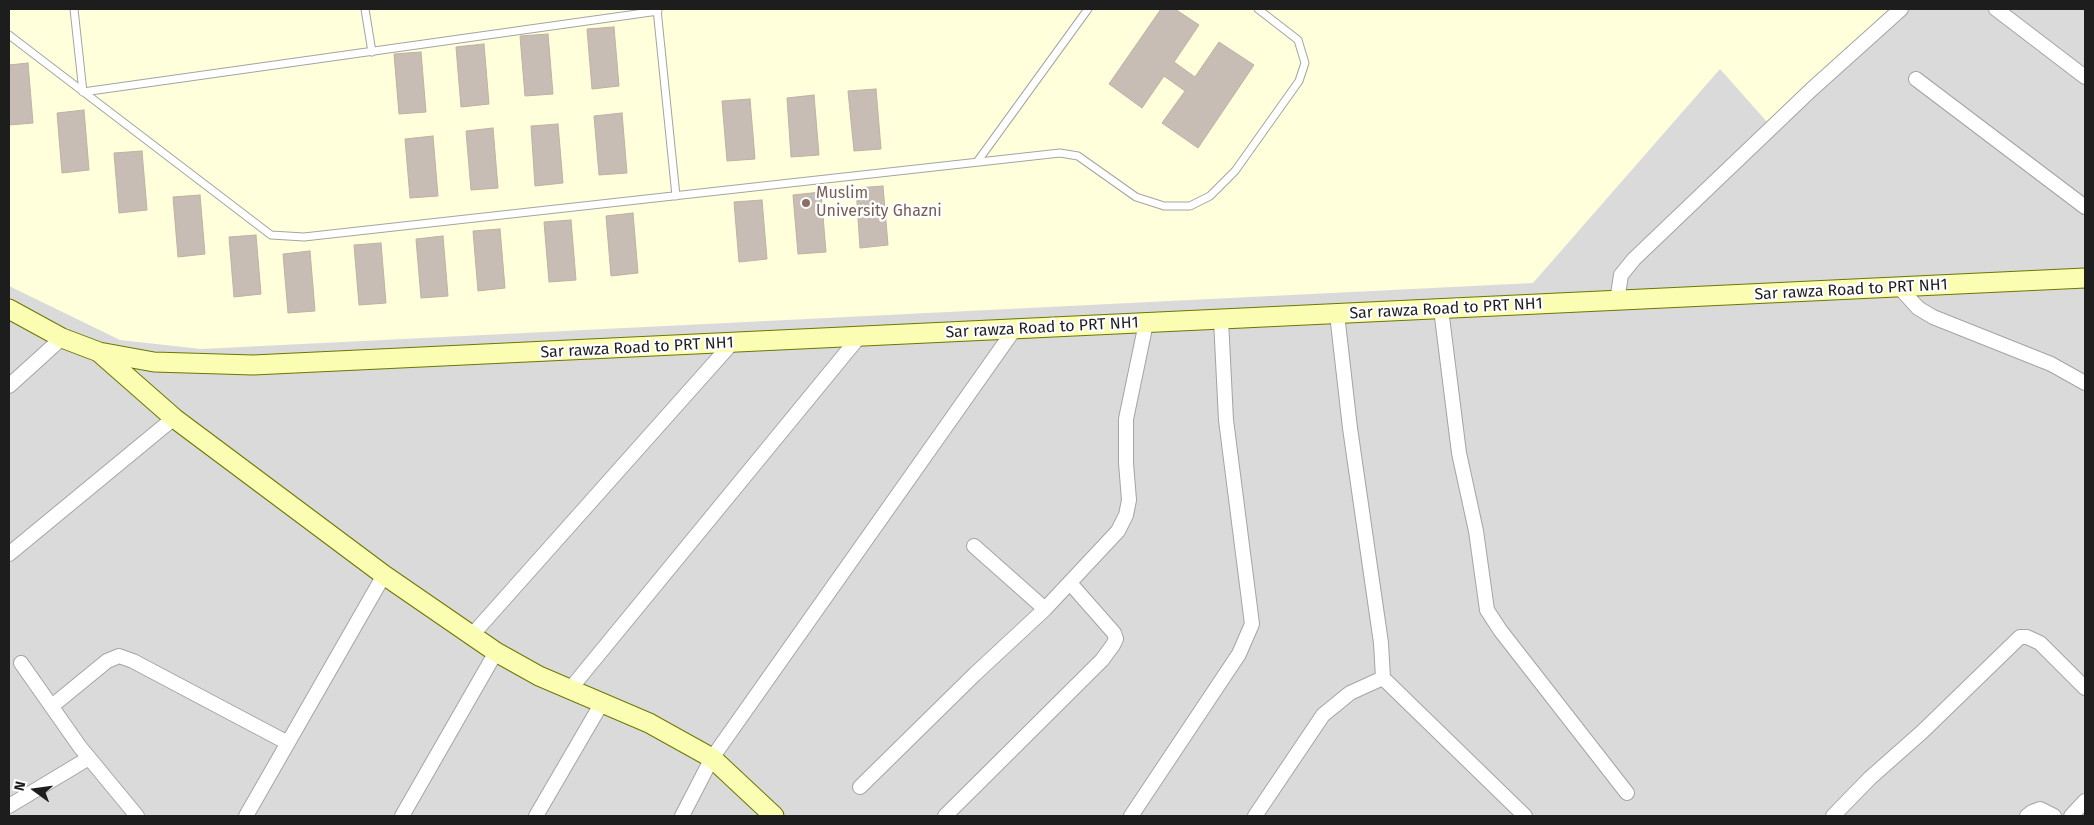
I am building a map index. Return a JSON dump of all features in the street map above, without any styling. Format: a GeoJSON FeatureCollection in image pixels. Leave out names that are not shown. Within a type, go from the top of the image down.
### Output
{"type":"FeatureCollection","features":[{"type":"Feature","properties":{"kind":"main road","name":"Sar rawza Road to PRT NH1"},"geometry":{"type":"LineString","coordinates":[[9,309],[62,338],[99,352],[154,362],[253,365],[2085,278]]}},
{"type":"Feature","properties":{"kind":"main road"},"geometry":{"type":"LineString","coordinates":[[99,352],[174,418],[384,575],[496,652],[539,676],[603,701],[649,723],[712,758],[774,816]]}},
{"type":"Feature","properties":{"kind":"street"},"geometry":{"type":"LineString","coordinates":[[1617,301],[1617,286],[1621,275],[1634,258],[1812,89],[1901,9]]}},
{"type":"Feature","properties":{"kind":"street"},"geometry":{"type":"LineString","coordinates":[[1996,9],[2085,77]]}},
{"type":"Feature","properties":{"kind":"street"},"geometry":{"type":"LineString","coordinates":[[1916,79],[2085,207]]}},
{"type":"Feature","properties":{"kind":"street"},"geometry":{"type":"LineString","coordinates":[[1899,288],[1918,308],[1933,317],[2051,364],[2085,383]]}},
{"type":"Feature","properties":{"kind":"street"},"geometry":{"type":"LineString","coordinates":[[1441,309],[1460,453],[1476,531],[1487,610],[1500,630],[1627,793]]}},
{"type":"Feature","properties":{"kind":"street"},"geometry":{"type":"LineString","coordinates":[[1337,314],[1351,438],[1381,643],[1383,678],[1525,816]]}},
{"type":"Feature","properties":{"kind":"street"},"geometry":{"type":"LineString","coordinates":[[1131,816],[1235,661],[1252,624],[1226,420],[1222,320]]}},
{"type":"Feature","properties":{"kind":"street"},"geometry":{"type":"LineString","coordinates":[[860,787],[975,674],[1045,609],[1118,531],[1126,515],[1129,500],[1126,463],[1126,419],[1146,323]]}},
{"type":"Feature","properties":{"kind":"street"},"geometry":{"type":"LineString","coordinates":[[682,816],[712,758],[1014,330]]}},
{"type":"Feature","properties":{"kind":"street"},"geometry":{"type":"LineString","coordinates":[[571,688],[859,337]]}},
{"type":"Feature","properties":{"kind":"street"},"geometry":{"type":"LineString","coordinates":[[9,386],[62,338]]}},
{"type":"Feature","properties":{"kind":"street"},"geometry":{"type":"LineString","coordinates":[[472,635],[732,343]]}},
{"type":"Feature","properties":{"kind":"street"},"geometry":{"type":"LineString","coordinates":[[9,554],[174,418]]}},
{"type":"Feature","properties":{"kind":"street"},"geometry":{"type":"LineString","coordinates":[[974,546],[1045,609]]}},
{"type":"Feature","properties":{"kind":"street"},"geometry":{"type":"LineString","coordinates":[[246,816],[384,575]]}},
{"type":"Feature","properties":{"kind":"street"},"geometry":{"type":"LineString","coordinates":[[945,816],[1102,660],[1113,645],[1116,639],[1114,633],[1070,583]]}},
{"type":"Feature","properties":{"kind":"street"},"geometry":{"type":"LineString","coordinates":[[1833,816],[1870,778],[1922,732],[2020,637],[2027,637],[2040,643],[2085,688]]}},
{"type":"Feature","properties":{"kind":"street"},"geometry":{"type":"LineString","coordinates":[[402,816],[496,652]]}},
{"type":"Feature","properties":{"kind":"street"},"geometry":{"type":"LineString","coordinates":[[52,706],[107,661],[119,656],[133,661],[288,743]]}},
{"type":"Feature","properties":{"kind":"street"},"geometry":{"type":"LineString","coordinates":[[21,663],[89,758],[137,816]]}},
{"type":"Feature","properties":{"kind":"street"},"geometry":{"type":"LineString","coordinates":[[1255,816],[1323,715],[1350,693],[1383,678]]}},
{"type":"Feature","properties":{"kind":"street"},"geometry":{"type":"LineString","coordinates":[[536,816],[603,701]]}},
{"type":"Feature","properties":{"kind":"street"},"geometry":{"type":"LineString","coordinates":[[9,806],[89,758]]}},
{"type":"Feature","properties":{"kind":"street"},"geometry":{"type":"LineString","coordinates":[[2071,816],[2085,801]]}},
{"type":"Feature","properties":{"kind":"street"},"geometry":{"type":"LineString","coordinates":[[2027,816],[2032,812],[2040,810],[2054,816]]}},
{"type":"Feature","properties":{"kind":"lane"},"geometry":{"type":"LineString","coordinates":[[74,9],[83,92]]}},
{"type":"Feature","properties":{"kind":"lane"},"geometry":{"type":"LineString","coordinates":[[365,9],[372,52]]}},
{"type":"Feature","properties":{"kind":"lane"},"geometry":{"type":"LineString","coordinates":[[977,162],[1088,9]]}},
{"type":"Feature","properties":{"kind":"lane"},"geometry":{"type":"LineString","coordinates":[[9,35],[271,235],[304,237],[1060,153],[1078,156],[1136,197],[1164,206],[1190,206],[1210,196],[1235,171],[1299,81],[1305,63],[1298,40],[1258,9]]}},
{"type":"Feature","properties":{"kind":"lane"},"geometry":{"type":"LineString","coordinates":[[83,92],[657,10],[676,196]]}},
{"type":"Feature","properties":{"kind":"shaded area"},"geometry":{"type":"Polygon","coordinates":[[[9,9],[2085,9],[2085,816],[9,816],[9,9]]]}},
{"type":"Feature","properties":{"kind":"shaded area","name":"Muslim University Ghazni"},"geometry":{"type":"Polygon","coordinates":[[[9,9],[1892,9],[1768,123],[1720,69],[1533,283],[201,349],[120,340],[9,286],[9,9]]]}},
{"type":"Feature","properties":{"kind":"building"},"geometry":{"type":"Polygon","coordinates":[[[1161,9],[1175,9],[1199,25],[1174,62],[1195,77],[1219,42],[1254,65],[1198,148],[1162,123],[1185,91],[1164,76],[1142,108],[1109,84],[1161,9]]]}},
{"type":"Feature","properties":{"kind":"building"},"geometry":{"type":"Polygon","coordinates":[[[614,27],[619,86],[592,89],[587,29],[614,27]]]}},
{"type":"Feature","properties":{"kind":"building"},"geometry":{"type":"Polygon","coordinates":[[[548,34],[553,94],[525,96],[520,36],[548,34]]]}},
{"type":"Feature","properties":{"kind":"building"},"geometry":{"type":"Polygon","coordinates":[[[484,44],[489,104],[461,107],[456,47],[484,44]]]}},
{"type":"Feature","properties":{"kind":"building"},"geometry":{"type":"Polygon","coordinates":[[[421,52],[426,112],[399,114],[394,54],[421,52]]]}},
{"type":"Feature","properties":{"kind":"building"},"geometry":{"type":"Polygon","coordinates":[[[28,63],[33,123],[9,125],[9,65],[28,63]]]}},
{"type":"Feature","properties":{"kind":"building"},"geometry":{"type":"Polygon","coordinates":[[[876,89],[881,149],[854,151],[848,91],[876,89]]]}},
{"type":"Feature","properties":{"kind":"building"},"geometry":{"type":"Polygon","coordinates":[[[814,95],[819,155],[791,157],[787,98],[814,95]]]}},
{"type":"Feature","properties":{"kind":"building"},"geometry":{"type":"Polygon","coordinates":[[[750,99],[755,159],[727,161],[722,101],[750,99]]]}},
{"type":"Feature","properties":{"kind":"building"},"geometry":{"type":"Polygon","coordinates":[[[84,110],[89,170],[62,173],[57,113],[84,110]]]}},
{"type":"Feature","properties":{"kind":"building"},"geometry":{"type":"Polygon","coordinates":[[[622,113],[627,173],[599,175],[594,116],[622,113]]]}},
{"type":"Feature","properties":{"kind":"building"},"geometry":{"type":"Polygon","coordinates":[[[558,124],[563,183],[535,186],[531,126],[558,124]]]}},
{"type":"Feature","properties":{"kind":"building"},"geometry":{"type":"Polygon","coordinates":[[[493,128],[498,188],[471,190],[466,131],[493,128]]]}},
{"type":"Feature","properties":{"kind":"building"},"geometry":{"type":"Polygon","coordinates":[[[433,136],[438,196],[410,198],[405,139],[433,136]]]}},
{"type":"Feature","properties":{"kind":"building"},"geometry":{"type":"Polygon","coordinates":[[[142,151],[147,210],[119,213],[114,153],[142,151]]]}},
{"type":"Feature","properties":{"kind":"building"},"geometry":{"type":"Polygon","coordinates":[[[883,186],[888,245],[860,248],[856,188],[883,186]]]}},
{"type":"Feature","properties":{"kind":"building"},"geometry":{"type":"Polygon","coordinates":[[[821,192],[826,252],[798,254],[793,195],[821,192]]]}},
{"type":"Feature","properties":{"kind":"building"},"geometry":{"type":"Polygon","coordinates":[[[200,195],[205,254],[178,257],[173,197],[200,195]]]}},
{"type":"Feature","properties":{"kind":"building"},"geometry":{"type":"Polygon","coordinates":[[[762,200],[767,259],[739,262],[734,202],[762,200]]]}},
{"type":"Feature","properties":{"kind":"building"},"geometry":{"type":"Polygon","coordinates":[[[633,213],[638,273],[611,276],[606,216],[633,213]]]}},
{"type":"Feature","properties":{"kind":"building"},"geometry":{"type":"Polygon","coordinates":[[[571,220],[576,280],[549,282],[544,222],[571,220]]]}},
{"type":"Feature","properties":{"kind":"building"},"geometry":{"type":"Polygon","coordinates":[[[500,229],[505,288],[478,291],[473,231],[500,229]]]}},
{"type":"Feature","properties":{"kind":"building"},"geometry":{"type":"Polygon","coordinates":[[[256,235],[261,294],[234,297],[229,237],[256,235]]]}},
{"type":"Feature","properties":{"kind":"building"},"geometry":{"type":"Polygon","coordinates":[[[443,236],[448,296],[421,298],[416,239],[443,236]]]}},
{"type":"Feature","properties":{"kind":"building"},"geometry":{"type":"Polygon","coordinates":[[[381,243],[386,303],[359,305],[354,245],[381,243]]]}},
{"type":"Feature","properties":{"kind":"building"},"geometry":{"type":"Polygon","coordinates":[[[310,251],[315,311],[288,313],[283,254],[310,251]]]}},
{"type":"Feature","properties":{"kind":"place","name":"Muslim University Ghazni"},"geometry":{"type":"Point","coordinates":[806,203]}}]}
